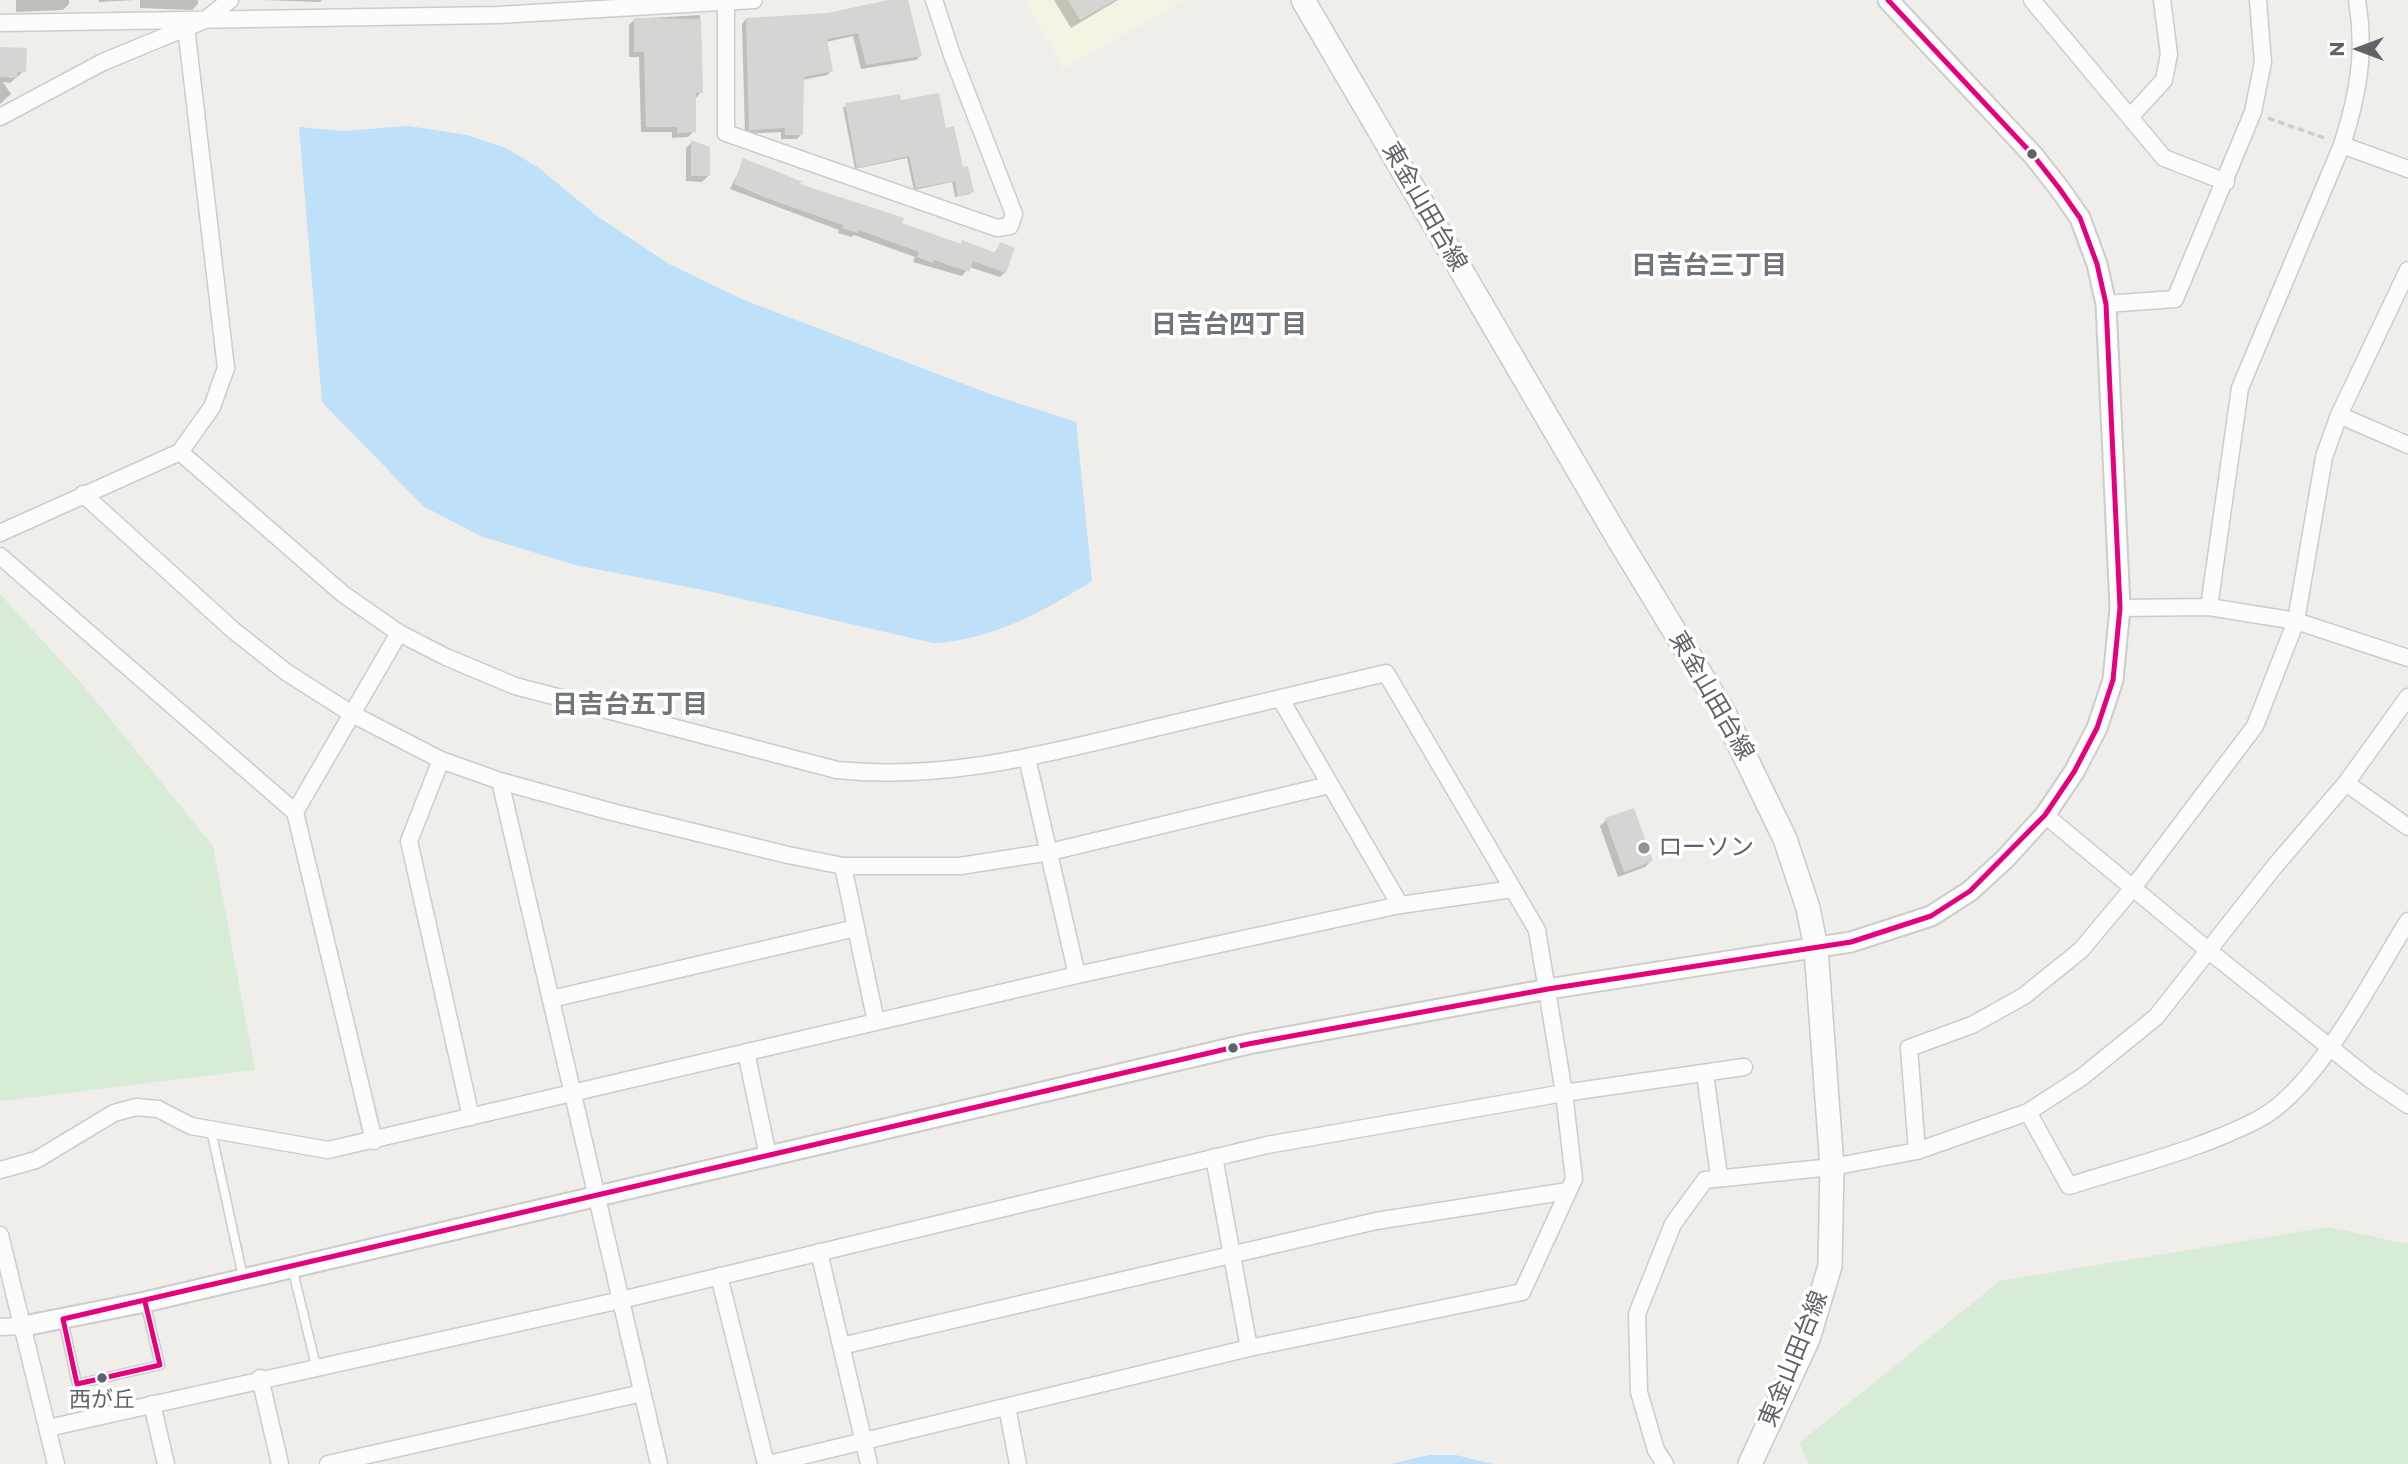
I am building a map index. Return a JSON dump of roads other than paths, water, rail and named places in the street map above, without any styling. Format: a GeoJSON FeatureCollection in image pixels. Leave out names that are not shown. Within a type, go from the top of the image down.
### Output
{"type":"FeatureCollection","features":[{"type":"Feature","properties":{"kind":"main road","name":"東金山田台線"},"geometry":{"type":"LineString","coordinates":[[1303,0],[1605,516],[1723,711],[1785,839],[1808,908],[1816,948],[1832,1167],[1830,1266],[1808,1339],[1750,1464]]}},
{"type":"Feature","properties":{"kind":"street"},"geometry":{"type":"LineString","coordinates":[[0,117],[103,62],[205,20],[230,0]]}},
{"type":"Feature","properties":{"kind":"street"},"geometry":{"type":"LineString","coordinates":[[0,23],[498,15],[618,4],[754,0]]}},
{"type":"Feature","properties":{"kind":"street"},"geometry":{"type":"LineString","coordinates":[[726,2],[726,133],[997,228],[1010,226],[1014,214],[952,55],[934,0]]}},
{"type":"Feature","properties":{"kind":"street"},"geometry":{"type":"LineString","coordinates":[[0,1328],[145,1302],[1248,1044],[1548,989],[1816,948],[1864,938],[1931,916],[1970,891],[2005,859],[2045,815],[2074,772],[2097,727],[2113,680],[2119,608],[2106,304],[2097,264],[2080,218],[2059,188],[2033,155],[1888,0]]}},
{"type":"Feature","properties":{"kind":"street"},"geometry":{"type":"LineString","coordinates":[[2032,0],[2164,158],[2225,182]]}},
{"type":"Feature","properties":{"kind":"street"},"geometry":{"type":"LineString","coordinates":[[2131,116],[2164,80],[2169,54],[2162,0]]}},
{"type":"Feature","properties":{"kind":"street"},"geometry":{"type":"LineString","coordinates":[[2106,304],[2175,299],[2253,112],[2263,62],[2258,0]]}},
{"type":"Feature","properties":{"kind":"street"},"geometry":{"type":"LineString","coordinates":[[2209,607],[2240,388],[2342,145],[2355,105],[2362,68],[2363,31],[2357,0]]}},
{"type":"Feature","properties":{"kind":"street"},"geometry":{"type":"LineString","coordinates":[[0,533],[180,452],[212,407],[226,368],[186,27]]}},
{"type":"Feature","properties":{"kind":"street"},"geometry":{"type":"LineString","coordinates":[[2342,145],[2408,169]]}},
{"type":"Feature","properties":{"kind":"street"},"geometry":{"type":"LineString","coordinates":[[1917,1151],[1909,1048],[1972,1025],[2024,996],[2081,950],[2132,889],[2255,726],[2297,621],[2324,457],[2339,415],[2408,270]]}},
{"type":"Feature","properties":{"kind":"street"},"geometry":{"type":"LineString","coordinates":[[2339,415],[2408,445]]}},
{"type":"Feature","properties":{"kind":"street"},"geometry":{"type":"LineString","coordinates":[[180,452],[343,594],[399,633],[446,657],[515,686],[837,770],[879,774],[939,772],[1027,758],[1386,673],[1537,930],[1564,1093],[1574,1179],[1522,1292],[1249,1348],[767,1464],[719,1276]]}},
{"type":"Feature","properties":{"kind":"street"},"geometry":{"type":"LineString","coordinates":[[83,494],[233,630],[286,672],[352,714],[441,760],[500,781],[612,812],[843,866],[960,866],[1050,852],[1329,785]]}},
{"type":"Feature","properties":{"kind":"street"},"geometry":{"type":"LineString","coordinates":[[0,556],[295,812],[374,1141]]}},
{"type":"Feature","properties":{"kind":"street"},"geometry":{"type":"LineString","coordinates":[[2119,608],[2209,607],[2297,621],[2408,658]]}},
{"type":"Feature","properties":{"kind":"street"},"geometry":{"type":"LineString","coordinates":[[295,812],[399,633]]}},
{"type":"Feature","properties":{"kind":"street"},"geometry":{"type":"LineString","coordinates":[[1665,1464],[1656,1450],[1639,1392],[1637,1314],[1673,1224],[1705,1180],[1719,1176],[1832,1167],[1917,1151],[2028,1112],[2082,1077],[2156,1017],[2274,867],[2346,783],[2408,697]]}},
{"type":"Feature","properties":{"kind":"street"},"geometry":{"type":"LineString","coordinates":[[1280,698],[1399,905]]}},
{"type":"Feature","properties":{"kind":"street"},"geometry":{"type":"LineString","coordinates":[[1027,758],[1077,975]]}},
{"type":"Feature","properties":{"kind":"street"},"geometry":{"type":"LineString","coordinates":[[441,760],[409,841],[471,1117]]}},
{"type":"Feature","properties":{"kind":"street"},"geometry":{"type":"LineString","coordinates":[[500,781],[659,1464]]}},
{"type":"Feature","properties":{"kind":"street"},"geometry":{"type":"LineString","coordinates":[[2346,783],[2408,827]]}},
{"type":"Feature","properties":{"kind":"street"},"geometry":{"type":"LineString","coordinates":[[2045,815],[2209,951],[2408,1105]]}},
{"type":"Feature","properties":{"kind":"street"},"geometry":{"type":"LineString","coordinates":[[843,866],[876,1022]]}},
{"type":"Feature","properties":{"kind":"street"},"geometry":{"type":"LineString","coordinates":[[0,1170],[36,1160],[114,1113],[136,1107],[158,1109],[191,1126],[328,1150],[1077,975],[1399,905],[1513,889]]}},
{"type":"Feature","properties":{"kind":"street"},"geometry":{"type":"LineString","coordinates":[[2028,1112],[2069,1186],[2183,1149],[2259,1120],[2294,1092],[2330,1046],[2408,921]]}},
{"type":"Feature","properties":{"kind":"street"},"geometry":{"type":"LineString","coordinates":[[551,999],[856,928]]}},
{"type":"Feature","properties":{"kind":"street"},"geometry":{"type":"LineString","coordinates":[[746,1052],[768,1156]]}},
{"type":"Feature","properties":{"kind":"street"},"geometry":{"type":"LineString","coordinates":[[48,1428],[260,1378],[621,1300],[1214,1157],[1564,1093],[1744,1067]]}},
{"type":"Feature","properties":{"kind":"street"},"geometry":{"type":"LineString","coordinates":[[1705,1074],[1719,1176]]}},
{"type":"Feature","properties":{"kind":"street"},"geometry":{"type":"LineString","coordinates":[[1214,1157],[1249,1348]]}},
{"type":"Feature","properties":{"kind":"street"},"geometry":{"type":"LineString","coordinates":[[841,1346],[1376,1221],[1568,1191]]}},
{"type":"Feature","properties":{"kind":"street"},"geometry":{"type":"LineString","coordinates":[[0,1236],[56,1464]]}},
{"type":"Feature","properties":{"kind":"street"},"geometry":{"type":"LineString","coordinates":[[819,1252],[869,1464]]}},
{"type":"Feature","properties":{"kind":"street"},"geometry":{"type":"LineString","coordinates":[[260,1378],[280,1464]]}},
{"type":"Feature","properties":{"kind":"street"},"geometry":{"type":"LineString","coordinates":[[328,1464],[642,1393]]}},
{"type":"Feature","properties":{"kind":"street"},"geometry":{"type":"LineString","coordinates":[[152,1404],[166,1464]]}},
{"type":"Feature","properties":{"kind":"street"},"geometry":{"type":"LineString","coordinates":[[1007,1407],[1018,1464]]}},
{"type":"Feature","properties":{"kind":"lane"},"geometry":{"type":"LineString","coordinates":[[211,1130],[243,1279]]}},
{"type":"Feature","properties":{"kind":"lane"},"geometry":{"type":"LineString","coordinates":[[292,1267],[316,1366]]}},
{"type":"Feature","properties":{"kind":"lane"},"geometry":{"type":"LineString","coordinates":[[63,1318],[77,1384],[160,1365],[145,1302]]}},
{"type":"Feature","properties":{"kind":"water"},"geometry":{"type":"Polygon","coordinates":[[[408,126],[467,135],[506,148],[539,168],[597,216],[669,264],[744,300],[990,394],[1076,422],[1092,581],[1036,613],[996,630],[955,641],[933,643],[708,591],[575,565],[480,536],[423,506],[322,402],[299,127],[344,131],[408,126]]]}},
{"type":"Feature","properties":{"kind":"water"},"geometry":{"type":"Polygon","coordinates":[[[1429,1455],[1456,1455],[1493,1464],[1390,1464],[1429,1455]]]}},
{"type":"Feature","properties":{"kind":"place","name":"ローソン"},"geometry":{"type":"Point","coordinates":[1644,848]}},
{"type":"Feature","properties":{"kind":"place","name":"西が丘"},"geometry":{"type":"Point","coordinates":[102,1378]}},
{"type":"Feature","properties":{"kind":"district","name":"日吉台三丁目"},"geometry":{"type":"Point","coordinates":[1709,266]}},
{"type":"Feature","properties":{"kind":"district","name":"日吉台四丁目"},"geometry":{"type":"Point","coordinates":[1229,325]}},
{"type":"Feature","properties":{"kind":"district","name":"日吉台五丁目"},"geometry":{"type":"Point","coordinates":[630,705]}}]}
